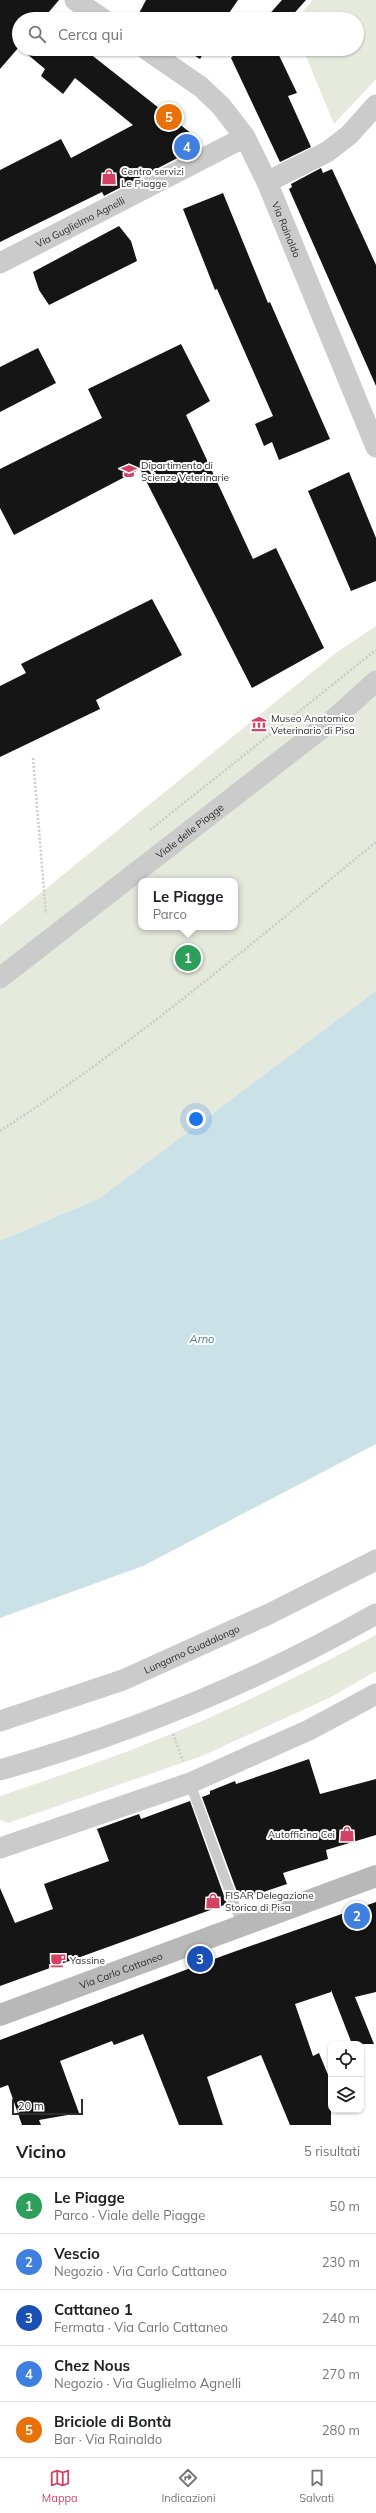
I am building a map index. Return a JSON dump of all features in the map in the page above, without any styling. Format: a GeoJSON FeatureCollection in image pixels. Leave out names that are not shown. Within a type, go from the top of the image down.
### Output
{"type":"FeatureCollection","features":[{"type":"Feature","properties":{"kind":"main road","name":"Via Carlo Cattaneo"},"geometry":{"type":"LineString","coordinates":[[0,2015],[376,1876]]}},
{"type":"Feature","properties":{"kind":"street"},"geometry":{"type":"LineString","coordinates":[[75,0],[93,12]]}},
{"type":"Feature","properties":{"kind":"street","name":"Via Rainaldo"},"geometry":{"type":"LineString","coordinates":[[156,56],[201,87],[221,106],[245,137],[267,182],[376,447]]}},
{"type":"Feature","properties":{"kind":"street"},"geometry":{"type":"LineString","coordinates":[[267,182],[327,152],[349,135],[376,105]]}},
{"type":"Feature","properties":{"kind":"street","name":"Via Guglielmo Agnelli"},"geometry":{"type":"LineString","coordinates":[[0,263],[245,137]]}},
{"type":"Feature","properties":{"kind":"street","name":"Viale delle Piagge"},"geometry":{"type":"LineString","coordinates":[[0,978],[335,718],[376,681]]}},
{"type":"Feature","properties":{"kind":"street","name":"Lungarno Guadalongo"},"geometry":{"type":"LineString","coordinates":[[0,1721],[123,1680],[269,1614],[376,1560]]}},
{"type":"Feature","properties":{"kind":"street"},"geometry":{"type":"LineString","coordinates":[[0,1770],[46,1757],[234,1686],[310,1650],[376,1614]]}},
{"type":"Feature","properties":{"kind":"street"},"geometry":{"type":"LineString","coordinates":[[0,1848],[190,1783],[308,1730],[376,1694]]}},
{"type":"Feature","properties":{"kind":"lane"},"geometry":{"type":"LineString","coordinates":[[190,1783],[242,1925]]}},
{"type":"Feature","properties":{"kind":"path"},"geometry":{"type":"LineString","coordinates":[[146,834],[376,650]]}},
{"type":"Feature","properties":{"kind":"path"},"geometry":{"type":"LineString","coordinates":[[33,758],[48,941]]}},
{"type":"Feature","properties":{"kind":"path"},"geometry":{"type":"LineString","coordinates":[[0,1131],[70,1084],[238,955],[376,842]]}},
{"type":"Feature","properties":{"kind":"path"},"geometry":{"type":"LineString","coordinates":[[40,918],[52,908]]}},
{"type":"Feature","properties":{"kind":"shaded area"},"geometry":{"type":"Polygon","coordinates":[[[313,0],[376,0],[376,79],[334,124],[306,56],[364,56],[364,12],[302,12],[313,0]]]}},
{"type":"Feature","properties":{"kind":"shaded area"},"geometry":{"type":"Polygon","coordinates":[[[376,626],[376,991],[100,1198],[0,1241],[0,926],[337,652],[376,626]]]}},
{"type":"Feature","properties":{"kind":"shaded area"},"geometry":{"type":"Polygon","coordinates":[[[376,1635],[376,1671],[329,1698],[202,1756],[8,1823],[0,1820],[0,1796],[115,1756],[182,1730],[280,1685],[376,1635]]]}},
{"type":"Feature","properties":{"kind":"water","name":"Arno"},"geometry":{"type":"Polygon","coordinates":[[[376,991],[376,1444],[143,1566],[0,1618],[0,1241],[100,1198],[376,991]]]}},
{"type":"Feature","properties":{"kind":"building"},"geometry":{"type":"Polygon","coordinates":[[[0,0],[59,0],[49,12],[12,12],[12,55],[0,69],[0,0]]]}},
{"type":"Feature","properties":{"kind":"building"},"geometry":{"type":"Polygon","coordinates":[[[146,0],[238,0],[230,12],[140,12],[146,0]]]}},
{"type":"Feature","properties":{"kind":"building"},"geometry":{"type":"Polygon","coordinates":[[[282,0],[306,0],[295,12],[271,12],[282,0]]]}},
{"type":"Feature","properties":{"kind":"building"},"geometry":{"type":"Polygon","coordinates":[[[29,56],[93,56],[192,134],[193,150],[104,196],[102,192],[0,242],[0,170],[61,139],[71,158],[133,125],[75,78],[63,94],[41,76],[45,69],[29,56]]]}},
{"type":"Feature","properties":{"kind":"building"},"geometry":{"type":"Polygon","coordinates":[[[233,56],[279,56],[297,93],[288,96],[311,147],[280,162],[231,58],[233,56]]]}},
{"type":"Feature","properties":{"kind":"building"},"geometry":{"type":"Polygon","coordinates":[[[321,168],[323,173],[332,169],[376,265],[376,386],[289,189],[292,187],[291,184],[321,168]]]}},
{"type":"Feature","properties":{"kind":"building"},"geometry":{"type":"Polygon","coordinates":[[[223,193],[268,303],[270,302],[330,439],[279,460],[272,442],[264,446],[255,424],[273,416],[217,289],[215,290],[183,209],[223,193]]]}},
{"type":"Feature","properties":{"kind":"building"},"geometry":{"type":"Polygon","coordinates":[[[119,226],[131,241],[137,261],[49,305],[39,290],[33,272],[119,226]]]}},
{"type":"Feature","properties":{"kind":"building"},"geometry":{"type":"Polygon","coordinates":[[[181,344],[210,401],[186,415],[253,559],[276,548],[324,648],[252,688],[140,469],[14,535],[0,508],[0,469],[102,418],[88,389],[181,344]]]}},
{"type":"Feature","properties":{"kind":"building"},"geometry":{"type":"Polygon","coordinates":[[[38,348],[56,383],[0,412],[0,367],[38,348]]]}},
{"type":"Feature","properties":{"kind":"building"},"geometry":{"type":"Polygon","coordinates":[[[349,472],[376,538],[376,581],[351,591],[308,491],[349,472]]]}},
{"type":"Feature","properties":{"kind":"building"},"geometry":{"type":"Polygon","coordinates":[[[152,599],[182,655],[96,700],[100,709],[0,757],[0,686],[26,673],[21,664],[152,599]]]}},
{"type":"Feature","properties":{"kind":"building"},"geometry":{"type":"Polygon","coordinates":[[[309,1759],[320,1794],[376,1779],[376,1835],[326,1850],[328,1859],[283,1873],[287,1884],[240,1900],[202,1797],[210,1794],[210,1791],[235,1781],[236,1784],[309,1759]]]}},
{"type":"Feature","properties":{"kind":"building"},"geometry":{"type":"Polygon","coordinates":[[[190,1801],[227,1904],[0,1986],[0,1888],[15,1923],[53,1909],[44,1884],[109,1861],[97,1829],[139,1814],[141,1819],[190,1801]]]}},
{"type":"Feature","properties":{"kind":"building"},"geometry":{"type":"Polygon","coordinates":[[[376,1902],[376,1992],[355,1997],[374,2044],[364,2044],[364,2041],[351,2041],[331,1990],[331,1992],[295,2004],[313,2056],[319,2053],[328,2075],[328,2113],[331,2113],[331,2125],[290,2125],[261,2055],[207,2077],[223,2125],[179,2125],[143,2034],[114,2045],[112,2041],[60,2061],[79,2113],[39,2120],[41,2125],[22,2125],[8,2085],[0,2088],[0,2040],[225,1955],[376,1902]]]}},
{"type":"Feature","properties":{"kind":"place","name":"Briciole di Bontà"},"geometry":{"type":"Point","coordinates":[169,117]}},
{"type":"Feature","properties":{"kind":"place","name":"Chez Nous"},"geometry":{"type":"Point","coordinates":[187,147]}},
{"type":"Feature","properties":{"kind":"place","name":"Centro servizi Le Piagge"},"geometry":{"type":"Point","coordinates":[109,177]}},
{"type":"Feature","properties":{"kind":"place","name":"Dipartimento di Scienze Veterinarie"},"geometry":{"type":"Point","coordinates":[129,471]}},
{"type":"Feature","properties":{"kind":"place","name":"Museo Anatomico Veterinario di Pisa"},"geometry":{"type":"Point","coordinates":[259,724]}},
{"type":"Feature","properties":{"kind":"place","name":"Le Piagge"},"geometry":{"type":"Point","coordinates":[188,958]}},
{"type":"Feature","properties":{"kind":"place","name":"Autofficina Cei"},"geometry":{"type":"Point","coordinates":[347,1834]}},
{"type":"Feature","properties":{"kind":"place","name":"FISAR Delegazione Storica di Pisa"},"geometry":{"type":"Point","coordinates":[213,1901]}},
{"type":"Feature","properties":{"kind":"place","name":"Vescio"},"geometry":{"type":"Point","coordinates":[357,1916]}},
{"type":"Feature","properties":{"kind":"place","name":"Cattaneo 1"},"geometry":{"type":"Point","coordinates":[200,1959]}},
{"type":"Feature","properties":{"kind":"place","name":"Yassine"},"geometry":{"type":"Point","coordinates":[58,1960]}}]}
